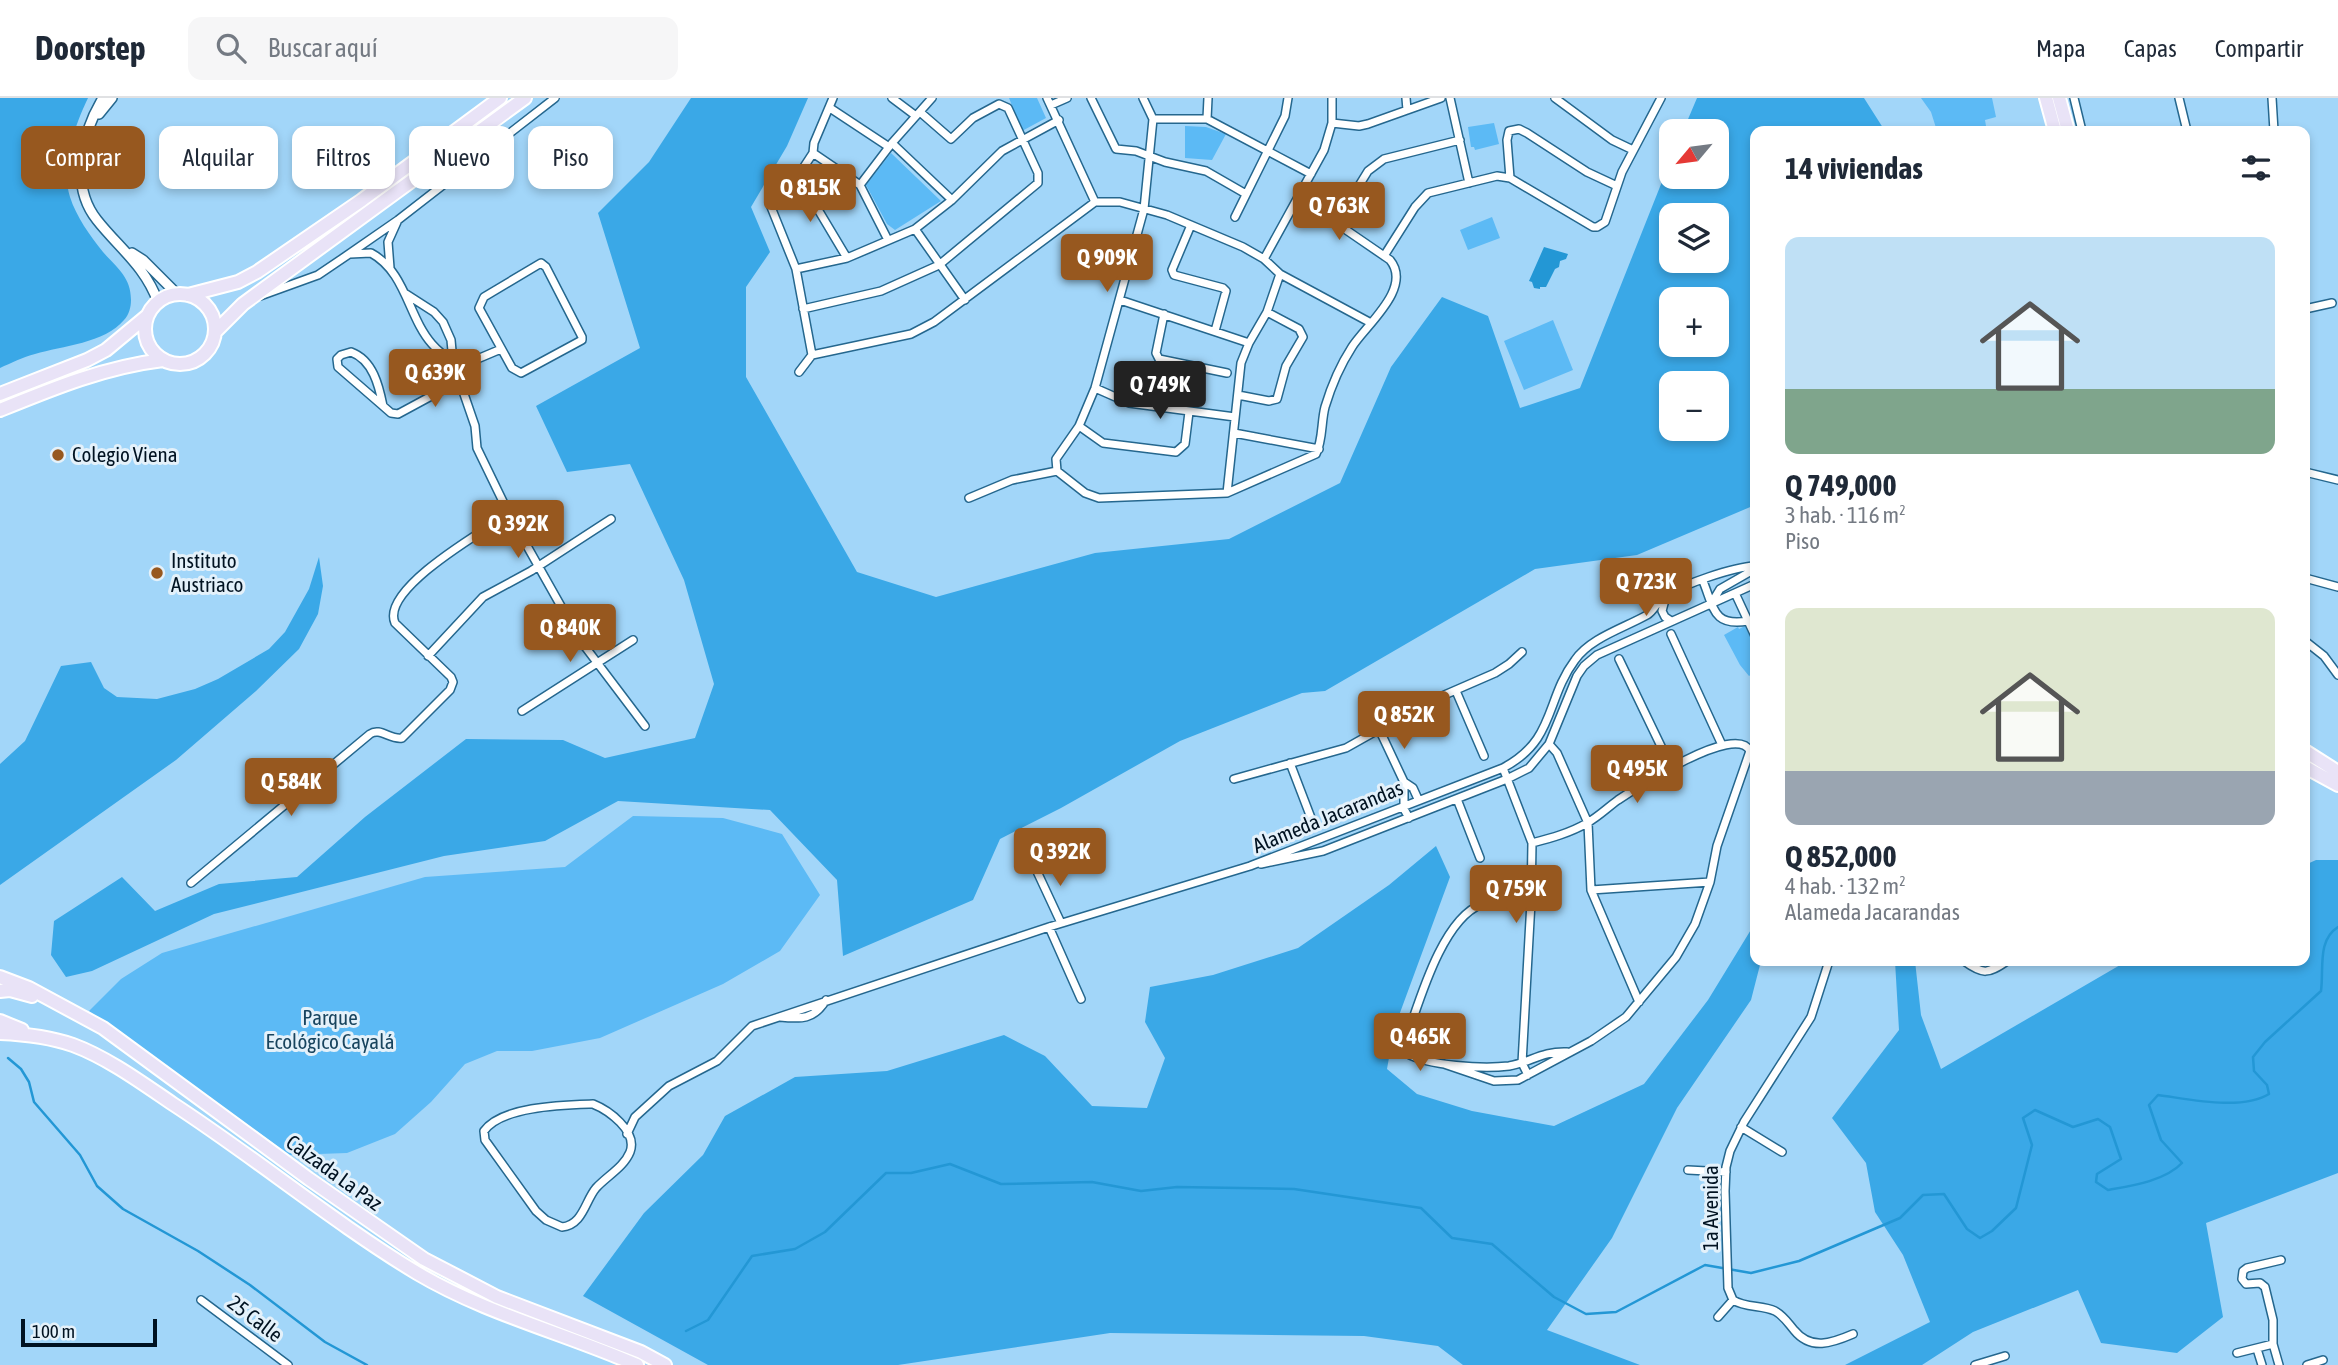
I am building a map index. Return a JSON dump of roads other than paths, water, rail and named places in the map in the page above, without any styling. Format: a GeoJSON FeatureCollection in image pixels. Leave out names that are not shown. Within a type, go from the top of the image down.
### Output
{"type":"FeatureCollection","features":[{"type":"Feature","properties":{"kind":"main road"},"geometry":{"type":"LineString","coordinates":[[0,394],[106,350],[168,296],[238,282],[257,272],[362,200],[500,98]]}},
{"type":"Feature","properties":{"kind":"main road"},"geometry":{"type":"LineString","coordinates":[[215,332],[243,304],[525,98]]}},
{"type":"Feature","properties":{"kind":"main road"},"geometry":{"type":"LineString","coordinates":[[2044,126],[2043,121],[2051,100]]}},
{"type":"Feature","properties":{"kind":"main road"},"geometry":{"type":"LineString","coordinates":[[2051,100],[2054,126]]}},
{"type":"Feature","properties":{"kind":"main road"},"geometry":{"type":"LineString","coordinates":[[2051,100],[2065,126]]}},
{"type":"Feature","properties":{"kind":"main road"},"geometry":{"type":"LineString","coordinates":[[0,410],[79,378],[128,364],[163,360],[181,365],[199,360],[212,346],[214,320],[209,309],[200,300],[183,295]]}},
{"type":"Feature","properties":{"kind":"main road"},"geometry":{"type":"LineString","coordinates":[[148,316],[145,327],[148,343],[163,360]]}},
{"type":"Feature","properties":{"kind":"main road"},"geometry":{"type":"LineString","coordinates":[[2310,754],[2338,772]]}},
{"type":"Feature","properties":{"kind":"main road"},"geometry":{"type":"LineString","coordinates":[[2310,770],[2338,786]]}},
{"type":"Feature","properties":{"kind":"main road","name":"Calzada La Paz"},"geometry":{"type":"LineString","coordinates":[[0,977],[29,988],[103,1028],[349,1208],[424,1259],[497,1297],[641,1352],[665,1365]]}},
{"type":"Feature","properties":{"kind":"main road"},"geometry":{"type":"LineString","coordinates":[[0,991],[10,990],[56,1002]]}},
{"type":"Feature","properties":{"kind":"main road"},"geometry":{"type":"LineString","coordinates":[[0,1021],[36,1035]]}},
{"type":"Feature","properties":{"kind":"main road","name":"Calzada La Paz"},"geometry":{"type":"LineString","coordinates":[[0,1033],[36,1035],[73,1045],[149,1087],[236,1145],[369,1242],[432,1281],[491,1310],[637,1365]]}},
{"type":"Feature","properties":{"kind":"main road"},"geometry":{"type":"LineString","coordinates":[[73,1045],[103,1053],[132,1068],[139,1068],[147,1061]]}},
{"type":"Feature","properties":{"kind":"main road"},"geometry":{"type":"LineString","coordinates":[[149,1087],[146,1078],[152,1074],[188,1099],[204,1103]]}},
{"type":"Feature","properties":{"kind":"street"},"geometry":{"type":"LineString","coordinates":[[103,98],[96,110],[81,161],[83,191],[95,218],[128,252],[148,280],[158,302]]}},
{"type":"Feature","properties":{"kind":"street"},"geometry":{"type":"LineString","coordinates":[[93,124],[112,98]]}},
{"type":"Feature","properties":{"kind":"street"},"geometry":{"type":"LineString","coordinates":[[243,304],[318,275],[398,220],[555,98]]}},
{"type":"Feature","properties":{"kind":"street"},"geometry":{"type":"LineString","coordinates":[[812,355],[796,269],[769,202],[798,176],[813,153],[814,143],[833,98]]}},
{"type":"Feature","properties":{"kind":"street"},"geometry":{"type":"LineString","coordinates":[[803,309],[881,292],[939,265],[1038,183],[1038,173],[1004,104],[973,118],[951,139],[891,98]]}},
{"type":"Feature","properties":{"kind":"street"},"geometry":{"type":"LineString","coordinates":[[860,185],[890,145],[932,98]]}},
{"type":"Feature","properties":{"kind":"street"},"geometry":{"type":"LineString","coordinates":[[1067,98],[1049,102],[1096,202]]}},
{"type":"Feature","properties":{"kind":"street"},"geometry":{"type":"LineString","coordinates":[[1091,98],[1116,149],[1136,151],[1206,171],[1246,194]]}},
{"type":"Feature","properties":{"kind":"street"},"geometry":{"type":"LineString","coordinates":[[1143,98],[1153,119],[1144,209],[1095,388],[1079,426],[1056,459],[1057,471],[1085,493],[1099,498],[1227,493],[1311,458],[1319,449],[1325,407],[1332,389],[1351,349],[1363,330],[1378,317],[1397,281],[1396,267],[1336,223],[1297,200]]}},
{"type":"Feature","properties":{"kind":"street"},"geometry":{"type":"LineString","coordinates":[[1207,120],[1208,98]]}},
{"type":"Feature","properties":{"kind":"street"},"geometry":{"type":"LineString","coordinates":[[1264,259],[1324,150],[1332,123],[1332,98]]}},
{"type":"Feature","properties":{"kind":"street"},"geometry":{"type":"LineString","coordinates":[[1406,98],[1408,110]]}},
{"type":"Feature","properties":{"kind":"street"},"geometry":{"type":"LineString","coordinates":[[1332,123],[1368,124],[1441,98]]}},
{"type":"Feature","properties":{"kind":"street"},"geometry":{"type":"LineString","coordinates":[[1450,98],[1469,183]]}},
{"type":"Feature","properties":{"kind":"street"},"geometry":{"type":"LineString","coordinates":[[1555,98],[1612,140],[1633,150]]}},
{"type":"Feature","properties":{"kind":"street"},"geometry":{"type":"LineString","coordinates":[[1384,256],[1421,199],[1437,190],[1497,176],[1510,178],[1597,227],[1605,222],[1633,150],[1661,98]]}},
{"type":"Feature","properties":{"kind":"street"},"geometry":{"type":"LineString","coordinates":[[2074,98],[2081,126]]}},
{"type":"Feature","properties":{"kind":"street"},"geometry":{"type":"LineString","coordinates":[[2179,98],[2186,126]]}},
{"type":"Feature","properties":{"kind":"street"},"geometry":{"type":"LineString","coordinates":[[2272,98],[2274,126]]}},
{"type":"Feature","properties":{"kind":"street"},"geometry":{"type":"LineString","coordinates":[[1235,217],[1285,116],[1286,99]]}},
{"type":"Feature","properties":{"kind":"street"},"geometry":{"type":"LineString","coordinates":[[830,108],[890,145],[952,200]]}},
{"type":"Feature","properties":{"kind":"street"},"geometry":{"type":"LineString","coordinates":[[1153,119],[1207,120],[1311,174]]}},
{"type":"Feature","properties":{"kind":"street"},"geometry":{"type":"LineString","coordinates":[[796,269],[847,258],[915,229],[952,200],[1002,151],[1059,120]]}},
{"type":"Feature","properties":{"kind":"street"},"geometry":{"type":"LineString","coordinates":[[1510,178],[1507,140],[1509,131],[1519,130],[1587,172],[1617,186]]}},
{"type":"Feature","properties":{"kind":"street"},"geometry":{"type":"LineString","coordinates":[[1336,223],[1368,170],[1375,164],[1384,159],[1460,141]]}},
{"type":"Feature","properties":{"kind":"street"},"geometry":{"type":"LineString","coordinates":[[813,153],[860,185],[888,240]]}},
{"type":"Feature","properties":{"kind":"street"},"geometry":{"type":"LineString","coordinates":[[798,176],[847,258]]}},
{"type":"Feature","properties":{"kind":"street"},"geometry":{"type":"LineString","coordinates":[[799,372],[812,355],[911,334],[934,322],[1096,202],[1120,202],[1144,209],[1244,247],[1264,259],[1280,274],[1371,323]]}},
{"type":"Feature","properties":{"kind":"street"},"geometry":{"type":"LineString","coordinates":[[390,268],[388,242],[398,220]]}},
{"type":"Feature","properties":{"kind":"street"},"geometry":{"type":"LineString","coordinates":[[1191,225],[1172,270],[1174,275],[1226,291],[1215,331]]}},
{"type":"Feature","properties":{"kind":"street"},"geometry":{"type":"LineString","coordinates":[[915,229],[965,300]]}},
{"type":"Feature","properties":{"kind":"street"},"geometry":{"type":"LineString","coordinates":[[128,252],[143,260],[183,295]]}},
{"type":"Feature","properties":{"kind":"street"},"geometry":{"type":"LineString","coordinates":[[349,254],[372,253],[390,268],[432,344],[455,365]]}},
{"type":"Feature","properties":{"kind":"street"},"geometry":{"type":"LineString","coordinates":[[541,263],[546,267],[582,340],[520,373],[512,368],[501,349],[479,308],[480,302],[541,263]]}},
{"type":"Feature","properties":{"kind":"street"},"geometry":{"type":"LineString","coordinates":[[1227,493],[1241,363],[1266,312],[1280,274]]}},
{"type":"Feature","properties":{"kind":"street"},"geometry":{"type":"LineString","coordinates":[[406,294],[434,312],[443,322],[451,340],[455,365],[475,426],[477,449],[509,514],[580,640],[645,726]]}},
{"type":"Feature","properties":{"kind":"street"},"geometry":{"type":"LineString","coordinates":[[1120,300],[1249,343]]}},
{"type":"Feature","properties":{"kind":"street"},"geometry":{"type":"LineString","coordinates":[[2310,308],[2332,303]]}},
{"type":"Feature","properties":{"kind":"street"},"geometry":{"type":"LineString","coordinates":[[1238,395],[1269,401],[1277,399],[1286,366],[1303,337],[1298,329],[1266,312]]}},
{"type":"Feature","properties":{"kind":"street"},"geometry":{"type":"LineString","coordinates":[[1164,314],[1156,353],[1159,359],[1227,373]]}},
{"type":"Feature","properties":{"kind":"street"},"geometry":{"type":"LineString","coordinates":[[455,365],[501,349]]}},
{"type":"Feature","properties":{"kind":"street"},"geometry":{"type":"LineString","coordinates":[[383,406],[374,374],[363,359],[351,352],[341,355],[337,359],[341,372],[391,413],[398,414],[460,381]]}},
{"type":"Feature","properties":{"kind":"street"},"geometry":{"type":"LineString","coordinates":[[1095,388],[1129,402],[1235,417]]}},
{"type":"Feature","properties":{"kind":"street"},"geometry":{"type":"LineString","coordinates":[[1079,426],[1103,443],[1176,452],[1185,444],[1189,412]]}},
{"type":"Feature","properties":{"kind":"street"},"geometry":{"type":"LineString","coordinates":[[1234,433],[1319,449]]}},
{"type":"Feature","properties":{"kind":"street"},"geometry":{"type":"LineString","coordinates":[[969,498],[1012,480],[1057,471]]}},
{"type":"Feature","properties":{"kind":"street"},"geometry":{"type":"LineString","coordinates":[[2310,473],[2338,480]]}},
{"type":"Feature","properties":{"kind":"street"},"geometry":{"type":"LineString","coordinates":[[191,883],[370,734],[378,732],[396,739],[407,734],[452,687],[451,677],[395,623],[395,605],[428,567],[509,514]]}},
{"type":"Feature","properties":{"kind":"street"},"geometry":{"type":"LineString","coordinates":[[428,656],[483,597],[538,566],[611,519]]}},
{"type":"Feature","properties":{"kind":"street","name":"Alameda Jacarandas"},"geometry":{"type":"LineString","coordinates":[[1250,866],[1503,768],[1527,753],[1542,733],[1566,674],[1576,657],[1649,613],[1667,595],[1745,566],[1750,567]]}},
{"type":"Feature","properties":{"kind":"street"},"geometry":{"type":"LineString","coordinates":[[1712,602],[1720,589],[1750,571]]}},
{"type":"Feature","properties":{"kind":"street"},"geometry":{"type":"LineString","coordinates":[[2310,579],[2338,587]]}},
{"type":"Feature","properties":{"kind":"street"},"geometry":{"type":"LineString","coordinates":[[1703,581],[1719,616],[1727,623],[1748,621]]}},
{"type":"Feature","properties":{"kind":"street","name":"Alameda Jacarandas"},"geometry":{"type":"LineString","coordinates":[[1250,866],[1323,851],[1530,768],[1549,744],[1577,676],[1597,655],[1750,586]]}},
{"type":"Feature","properties":{"kind":"street"},"geometry":{"type":"LineString","coordinates":[[1735,593],[1750,625]]}},
{"type":"Feature","properties":{"kind":"street"},"geometry":{"type":"LineString","coordinates":[[1667,595],[1662,611],[1671,621]]}},
{"type":"Feature","properties":{"kind":"street"},"geometry":{"type":"LineString","coordinates":[[1625,626],[1634,626],[1639,632],[1637,637]]}},
{"type":"Feature","properties":{"kind":"street"},"geometry":{"type":"LineString","coordinates":[[1671,634],[1722,745]]}},
{"type":"Feature","properties":{"kind":"street"},"geometry":{"type":"LineString","coordinates":[[522,711],[633,639]]}},
{"type":"Feature","properties":{"kind":"street"},"geometry":{"type":"LineString","coordinates":[[2310,645],[2325,656],[2338,675]]}},
{"type":"Feature","properties":{"kind":"street"},"geometry":{"type":"LineString","coordinates":[[1234,779],[1346,748],[1426,703],[1494,673],[1522,652]]}},
{"type":"Feature","properties":{"kind":"street"},"geometry":{"type":"LineString","coordinates":[[1619,659],[1671,767]]}},
{"type":"Feature","properties":{"kind":"street"},"geometry":{"type":"LineString","coordinates":[[1456,691],[1483,755]]}},
{"type":"Feature","properties":{"kind":"street"},"geometry":{"type":"LineString","coordinates":[[1380,731],[1404,782],[1404,805],[1409,818]]}},
{"type":"Feature","properties":{"kind":"street"},"geometry":{"type":"LineString","coordinates":[[1531,902],[1484,902],[1462,920],[1441,946],[1404,1045],[1406,1053],[1414,1058],[1444,1064],[1494,1081],[1508,1082],[1528,1075],[1609,1030],[1639,1002],[1676,957],[1695,924],[1710,882],[1717,846],[1750,751],[1748,746],[1741,742],[1722,745],[1671,767],[1618,800],[1588,823],[1532,843]]}},
{"type":"Feature","properties":{"kind":"street"},"geometry":{"type":"LineString","coordinates":[[1549,744],[1557,753],[1588,823],[1591,890],[1639,1002]]}},
{"type":"Feature","properties":{"kind":"street"},"geometry":{"type":"LineString","coordinates":[[1290,763],[1313,823]]}},
{"type":"Feature","properties":{"kind":"street"},"geometry":{"type":"LineString","coordinates":[[1503,768],[1532,843],[1521,1063],[1528,1075]]}},
{"type":"Feature","properties":{"kind":"street"},"geometry":{"type":"LineString","coordinates":[[1404,782],[1413,788],[1418,799]]}},
{"type":"Feature","properties":{"kind":"street"},"geometry":{"type":"LineString","coordinates":[[1457,799],[1480,858]]}},
{"type":"Feature","properties":{"kind":"street"},"geometry":{"type":"LineString","coordinates":[[1034,865],[1061,923]]}},
{"type":"Feature","properties":{"kind":"street"},"geometry":{"type":"LineString","coordinates":[[627,1134],[635,1117],[669,1086],[717,1061],[752,1026],[776,1017],[808,1017],[820,1011],[826,1000],[1061,923],[1250,866]]}},
{"type":"Feature","properties":{"kind":"street"},"geometry":{"type":"LineString","coordinates":[[1591,890],[1710,882]]}},
{"type":"Feature","properties":{"kind":"street"},"geometry":{"type":"LineString","coordinates":[[1049,927],[1081,999]]}},
{"type":"Feature","properties":{"kind":"street","name":"1a Avenida"},"geometry":{"type":"LineString","coordinates":[[1733,1300],[1728,1288],[1726,1172],[1730,1151],[1741,1127],[1811,1017],[1827,966]]}},
{"type":"Feature","properties":{"kind":"street"},"geometry":{"type":"LineString","coordinates":[[1971,966],[1978,971],[1987,972],[1998,966]]}},
{"type":"Feature","properties":{"kind":"street"},"geometry":{"type":"LineString","coordinates":[[1444,1064],[1496,1067],[1521,1063],[1550,1051],[1567,1052]]}},
{"type":"Feature","properties":{"kind":"street"},"geometry":{"type":"LineString","coordinates":[[614,1115],[627,1134],[631,1144],[630,1153],[594,1190],[576,1222],[562,1227],[546,1220],[536,1211],[484,1135],[492,1122],[538,1107],[593,1104],[614,1115],[635,1117]]}},
{"type":"Feature","properties":{"kind":"street"},"geometry":{"type":"LineString","coordinates":[[1741,1127],[1782,1152]]}},
{"type":"Feature","properties":{"kind":"street"},"geometry":{"type":"LineString","coordinates":[[1688,1170],[1726,1172]]}},
{"type":"Feature","properties":{"kind":"street"},"geometry":{"type":"LineString","coordinates":[[2279,1365],[2273,1344],[2273,1320],[2265,1287],[2260,1283],[2246,1284],[2242,1279],[2243,1271],[2247,1268],[2281,1260]]}},
{"type":"Feature","properties":{"kind":"street","name":"25 Calle"},"geometry":{"type":"LineString","coordinates":[[201,1300],[288,1365]]}},
{"type":"Feature","properties":{"kind":"street"},"geometry":{"type":"LineString","coordinates":[[1718,1317],[1733,1300],[1745,1306],[1773,1310],[1785,1318],[1808,1342],[1823,1344],[1853,1334]]}},
{"type":"Feature","properties":{"kind":"street"},"geometry":{"type":"LineString","coordinates":[[2237,1353],[2273,1344]]}},
{"type":"Feature","properties":{"kind":"street"},"geometry":{"type":"LineString","coordinates":[[2257,1349],[2262,1365]]}},
{"type":"Feature","properties":{"kind":"street"},"geometry":{"type":"LineString","coordinates":[[1975,1365],[2005,1356]]}},
{"type":"Feature","properties":{"kind":"street"},"geometry":{"type":"LineString","coordinates":[[2307,1365],[2323,1360]]}},
{"type":"Feature","properties":{"kind":"waterway"},"geometry":{"type":"LineString","coordinates":[[686,1331],[708,1320],[752,1256],[795,1249],[825,1232],[886,1173],[911,1173],[950,1164],[1001,1184],[1092,1182],[1141,1191],[1177,1187],[1294,1189],[1421,1208],[1452,1238],[1492,1244],[1554,1297],[1586,1314],[1616,1312],[1705,1265],[1751,1273],[1799,1261],[1900,1218],[1923,1195],[1944,1194],[1967,1229],[1980,1238],[1992,1231],[2016,1208],[2032,1145],[2023,1118],[2035,1110],[2073,1127],[2098,1119],[2110,1127],[2121,1159],[2097,1174],[2096,1182],[2108,1190],[2157,1178],[2182,1163],[2161,1140],[2149,1105],[2158,1095],[2230,1103],[2244,1102],[2269,1094],[2267,1085],[2254,1071],[2253,1057],[2265,1042],[2321,991],[2324,947],[2331,933],[2338,927]]}},
{"type":"Feature","properties":{"kind":"waterway"},"geometry":{"type":"LineString","coordinates":[[8,1058],[21,1069],[29,1082],[34,1102],[80,1155],[97,1186],[123,1209],[198,1251],[250,1285],[325,1342],[367,1365]]}},
{"type":"Feature","properties":{"kind":"place","name":"Colegio Viena"},"geometry":{"type":"Point","coordinates":[58,455]}},
{"type":"Feature","properties":{"kind":"place","name":"Instituto Austriaco"},"geometry":{"type":"Point","coordinates":[157,573]}},
{"type":"Feature","properties":{"kind":"park label","name":"Parque Ecológico Cayalá"},"geometry":{"type":"Point","coordinates":[330,1030]}}]}
